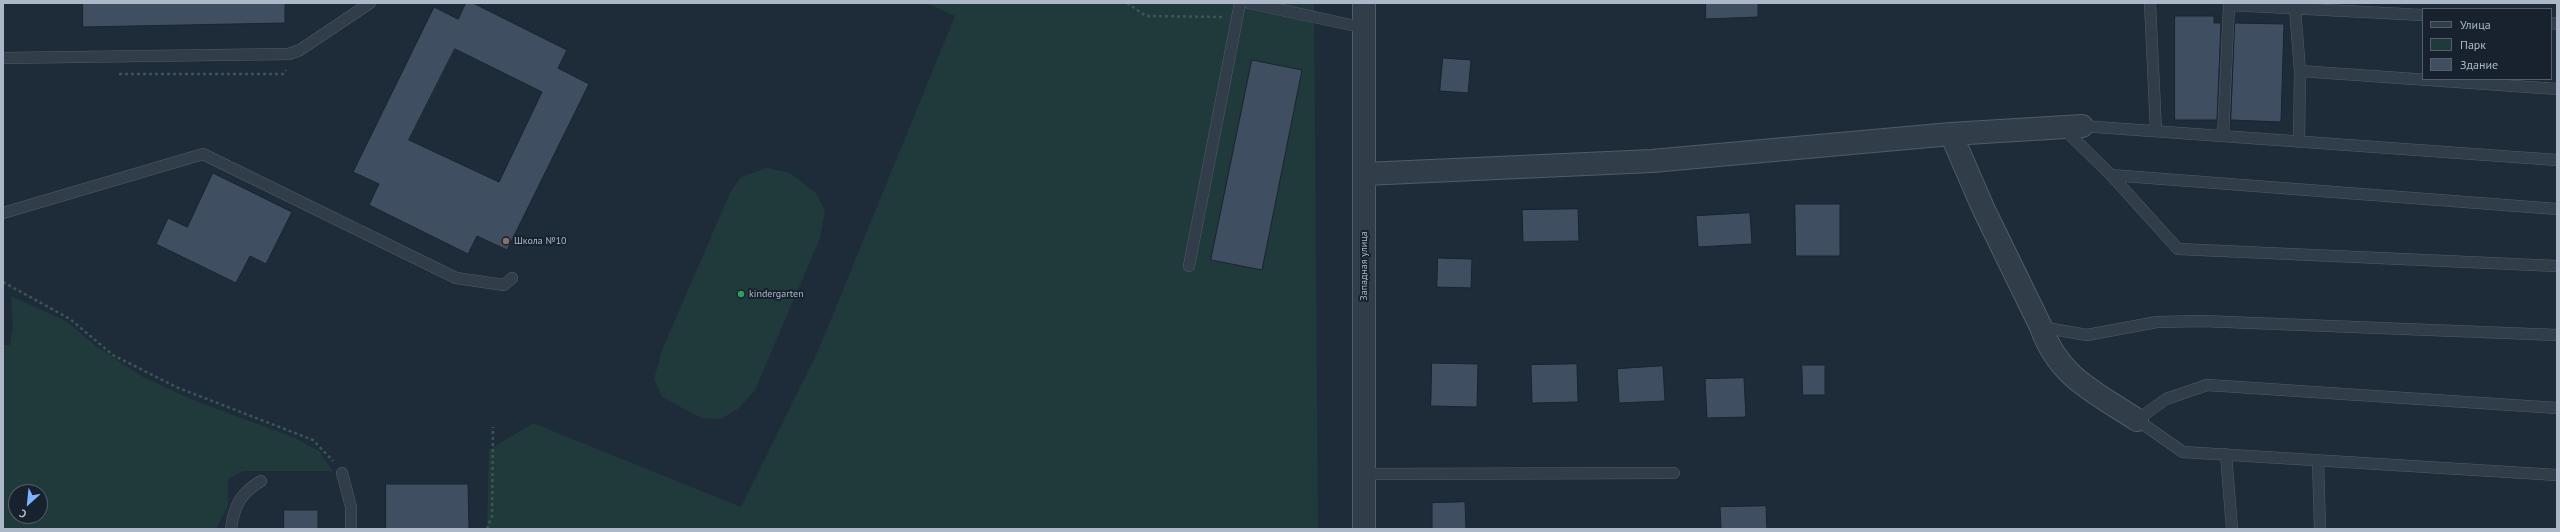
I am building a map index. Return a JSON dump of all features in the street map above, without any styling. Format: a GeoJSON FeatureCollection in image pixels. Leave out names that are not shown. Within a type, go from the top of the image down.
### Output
{"type":"FeatureCollection","features":[{"type":"Feature","properties":{"kind":"street","name":"Западная улица"},"geometry":{"type":"LineString","coordinates":[[1364,3],[1364,529]]}},
{"type":"Feature","properties":{"kind":"street"},"geometry":{"type":"LineString","coordinates":[[1364,174],[1652,161],[1951,134],[2073,127]]}},
{"type":"Feature","properties":{"kind":"street"},"geometry":{"type":"LineString","coordinates":[[1951,134],[1984,210],[2041,327],[2048,345],[2071,377],[2137,420]]}},
{"type":"Feature","properties":{"kind":"lane"},"geometry":{"type":"LineString","coordinates":[[3,58],[289,54],[300,50],[370,3]]}},
{"type":"Feature","properties":{"kind":"lane"},"geometry":{"type":"LineString","coordinates":[[1189,266],[1240,3]]}},
{"type":"Feature","properties":{"kind":"lane"},"geometry":{"type":"LineString","coordinates":[[1249,3],[1365,28]]}},
{"type":"Feature","properties":{"kind":"lane"},"geometry":{"type":"LineString","coordinates":[[2150,3],[2156,131]]}},
{"type":"Feature","properties":{"kind":"lane"},"geometry":{"type":"LineString","coordinates":[[2223,136],[2229,5],[2422,15]]}},
{"type":"Feature","properties":{"kind":"lane"},"geometry":{"type":"LineString","coordinates":[[2296,8],[2300,72],[2299,142]]}},
{"type":"Feature","properties":{"kind":"lane"},"geometry":{"type":"LineString","coordinates":[[2300,72],[2557,89]]}},
{"type":"Feature","properties":{"kind":"lane"},"geometry":{"type":"LineString","coordinates":[[2073,127],[2156,131],[2557,160]]}},
{"type":"Feature","properties":{"kind":"lane"},"geometry":{"type":"LineString","coordinates":[[2073,127],[2111,175],[2178,249],[2557,266]]}},
{"type":"Feature","properties":{"kind":"lane"},"geometry":{"type":"LineString","coordinates":[[3,213],[203,154],[456,278],[504,285],[512,278]]}},
{"type":"Feature","properties":{"kind":"lane"},"geometry":{"type":"LineString","coordinates":[[2111,175],[2557,209]]}},
{"type":"Feature","properties":{"kind":"lane"},"geometry":{"type":"LineString","coordinates":[[2041,327],[2087,336],[2157,322],[2202,321],[2557,335]]}},
{"type":"Feature","properties":{"kind":"lane"},"geometry":{"type":"LineString","coordinates":[[2557,408],[2207,385],[2166,398],[2137,420],[2183,452],[2557,475]]}},
{"type":"Feature","properties":{"kind":"lane"},"geometry":{"type":"LineString","coordinates":[[2226,454],[2232,529]]}},
{"type":"Feature","properties":{"kind":"lane"},"geometry":{"type":"LineString","coordinates":[[2318,460],[2320,529]]}},
{"type":"Feature","properties":{"kind":"lane"},"geometry":{"type":"LineString","coordinates":[[342,473],[351,507],[352,529]]}},
{"type":"Feature","properties":{"kind":"lane"},"geometry":{"type":"LineString","coordinates":[[1364,474],[1674,473]]}},
{"type":"Feature","properties":{"kind":"lane"},"geometry":{"type":"LineString","coordinates":[[231,529],[237,502],[246,490],[262,481]]}},
{"type":"Feature","properties":{"kind":"path"},"geometry":{"type":"LineString","coordinates":[[1127,3],[1146,16],[1237,17]]}},
{"type":"Feature","properties":{"kind":"path"},"geometry":{"type":"LineString","coordinates":[[3,282],[70,318],[113,355],[176,387],[313,440],[330,456],[342,473]]}},
{"type":"Feature","properties":{"kind":"path"},"geometry":{"type":"LineString","coordinates":[[487,529],[492,516],[494,427]]}},
{"type":"Feature","properties":{"kind":"green space"},"geometry":{"type":"Polygon","coordinates":[[[926,3],[1314,3],[1318,529],[487,529],[489,450],[533,423],[741,507],[818,351],[955,16],[926,3]]]}},
{"type":"Feature","properties":{"kind":"green space","name":"kindergarten"},"geometry":{"type":"Polygon","coordinates":[[[767,168],[790,173],[816,193],[825,211],[820,238],[755,390],[739,408],[721,419],[701,418],[662,397],[654,379],[662,350],[730,193],[741,177],[767,168]]]}},
{"type":"Feature","properties":{"kind":"green space"},"geometry":{"type":"Polygon","coordinates":[[[11,296],[66,321],[96,346],[143,377],[193,400],[293,437],[319,451],[333,471],[243,471],[228,479],[228,506],[216,529],[3,529],[3,345],[10,345],[13,325],[11,296]]]}},
{"type":"Feature","properties":{"kind":"building"},"geometry":{"type":"Polygon","coordinates":[[[83,3],[285,3],[285,23],[83,27],[83,3]]]}},
{"type":"Feature","properties":{"kind":"building"},"geometry":{"type":"Polygon","coordinates":[[[466,3],[473,3],[567,50],[558,68],[589,84],[507,250],[477,236],[468,254],[369,205],[379,184],[353,172],[434,7],[458,19],[466,3]],[[455,49],[409,140],[499,182],[542,92],[455,49]]]}},
{"type":"Feature","properties":{"kind":"building"},"geometry":{"type":"Polygon","coordinates":[[[1706,3],[1758,3],[1758,17],[1706,19],[1706,3]]]}},
{"type":"Feature","properties":{"kind":"building"},"geometry":{"type":"Polygon","coordinates":[[[2175,16],[2214,16],[2214,23],[2221,23],[2217,120],[2175,120],[2175,16]]]}},
{"type":"Feature","properties":{"kind":"building"},"geometry":{"type":"Polygon","coordinates":[[[2235,23],[2284,24],[2281,122],[2231,120],[2235,23]]]}},
{"type":"Feature","properties":{"kind":"building"},"geometry":{"type":"Polygon","coordinates":[[[1443,58],[1471,60],[1468,93],[1440,91],[1443,58]]]}},
{"type":"Feature","properties":{"kind":"building"},"geometry":{"type":"Polygon","coordinates":[[[1252,60],[1302,70],[1262,270],[1211,260],[1252,60]]]}},
{"type":"Feature","properties":{"kind":"building"},"geometry":{"type":"Polygon","coordinates":[[[213,173],[292,212],[266,264],[250,256],[236,283],[156,244],[168,218],[187,227],[213,173]]]}},
{"type":"Feature","properties":{"kind":"building"},"geometry":{"type":"Polygon","coordinates":[[[1795,204],[1840,204],[1840,256],[1796,256],[1795,204]]]}},
{"type":"Feature","properties":{"kind":"building"},"geometry":{"type":"Polygon","coordinates":[[[1578,209],[1579,241],[1523,242],[1522,210],[1578,209]]]}},
{"type":"Feature","properties":{"kind":"building"},"geometry":{"type":"Polygon","coordinates":[[[1750,213],[1752,244],[1698,247],[1696,216],[1750,213]]]}},
{"type":"Feature","properties":{"kind":"building"},"geometry":{"type":"Polygon","coordinates":[[[1438,258],[1472,259],[1471,288],[1437,287],[1438,258]]]}},
{"type":"Feature","properties":{"kind":"building"},"geometry":{"type":"Polygon","coordinates":[[[1432,363],[1478,364],[1477,407],[1431,406],[1432,363]]]}},
{"type":"Feature","properties":{"kind":"building"},"geometry":{"type":"Polygon","coordinates":[[[1577,364],[1578,402],[1532,403],[1531,365],[1577,364]]]}},
{"type":"Feature","properties":{"kind":"building"},"geometry":{"type":"Polygon","coordinates":[[[1802,365],[1825,365],[1825,395],[1803,395],[1802,365]]]}},
{"type":"Feature","properties":{"kind":"building"},"geometry":{"type":"Polygon","coordinates":[[[1663,366],[1665,401],[1619,403],[1617,369],[1663,366]]]}},
{"type":"Feature","properties":{"kind":"building"},"geometry":{"type":"Polygon","coordinates":[[[1744,378],[1746,417],[1707,418],[1705,379],[1744,378]]]}},
{"type":"Feature","properties":{"kind":"building"},"geometry":{"type":"Polygon","coordinates":[[[386,484],[468,484],[469,529],[386,529],[386,484]]]}},
{"type":"Feature","properties":{"kind":"building"},"geometry":{"type":"Polygon","coordinates":[[[1465,502],[1466,529],[1432,529],[1432,503],[1465,502]]]}},
{"type":"Feature","properties":{"kind":"building"},"geometry":{"type":"Polygon","coordinates":[[[1766,506],[1767,529],[1721,529],[1720,507],[1766,506]]]}},
{"type":"Feature","properties":{"kind":"building"},"geometry":{"type":"Polygon","coordinates":[[[284,510],[318,510],[318,529],[284,529],[284,510]]]}},
{"type":"Feature","properties":{"kind":"place","name":"Школа №10"},"geometry":{"type":"Point","coordinates":[506,241]}},
{"type":"Feature","properties":{"kind":"place","name":"kindergarten"},"geometry":{"type":"Point","coordinates":[741,294]}}]}
